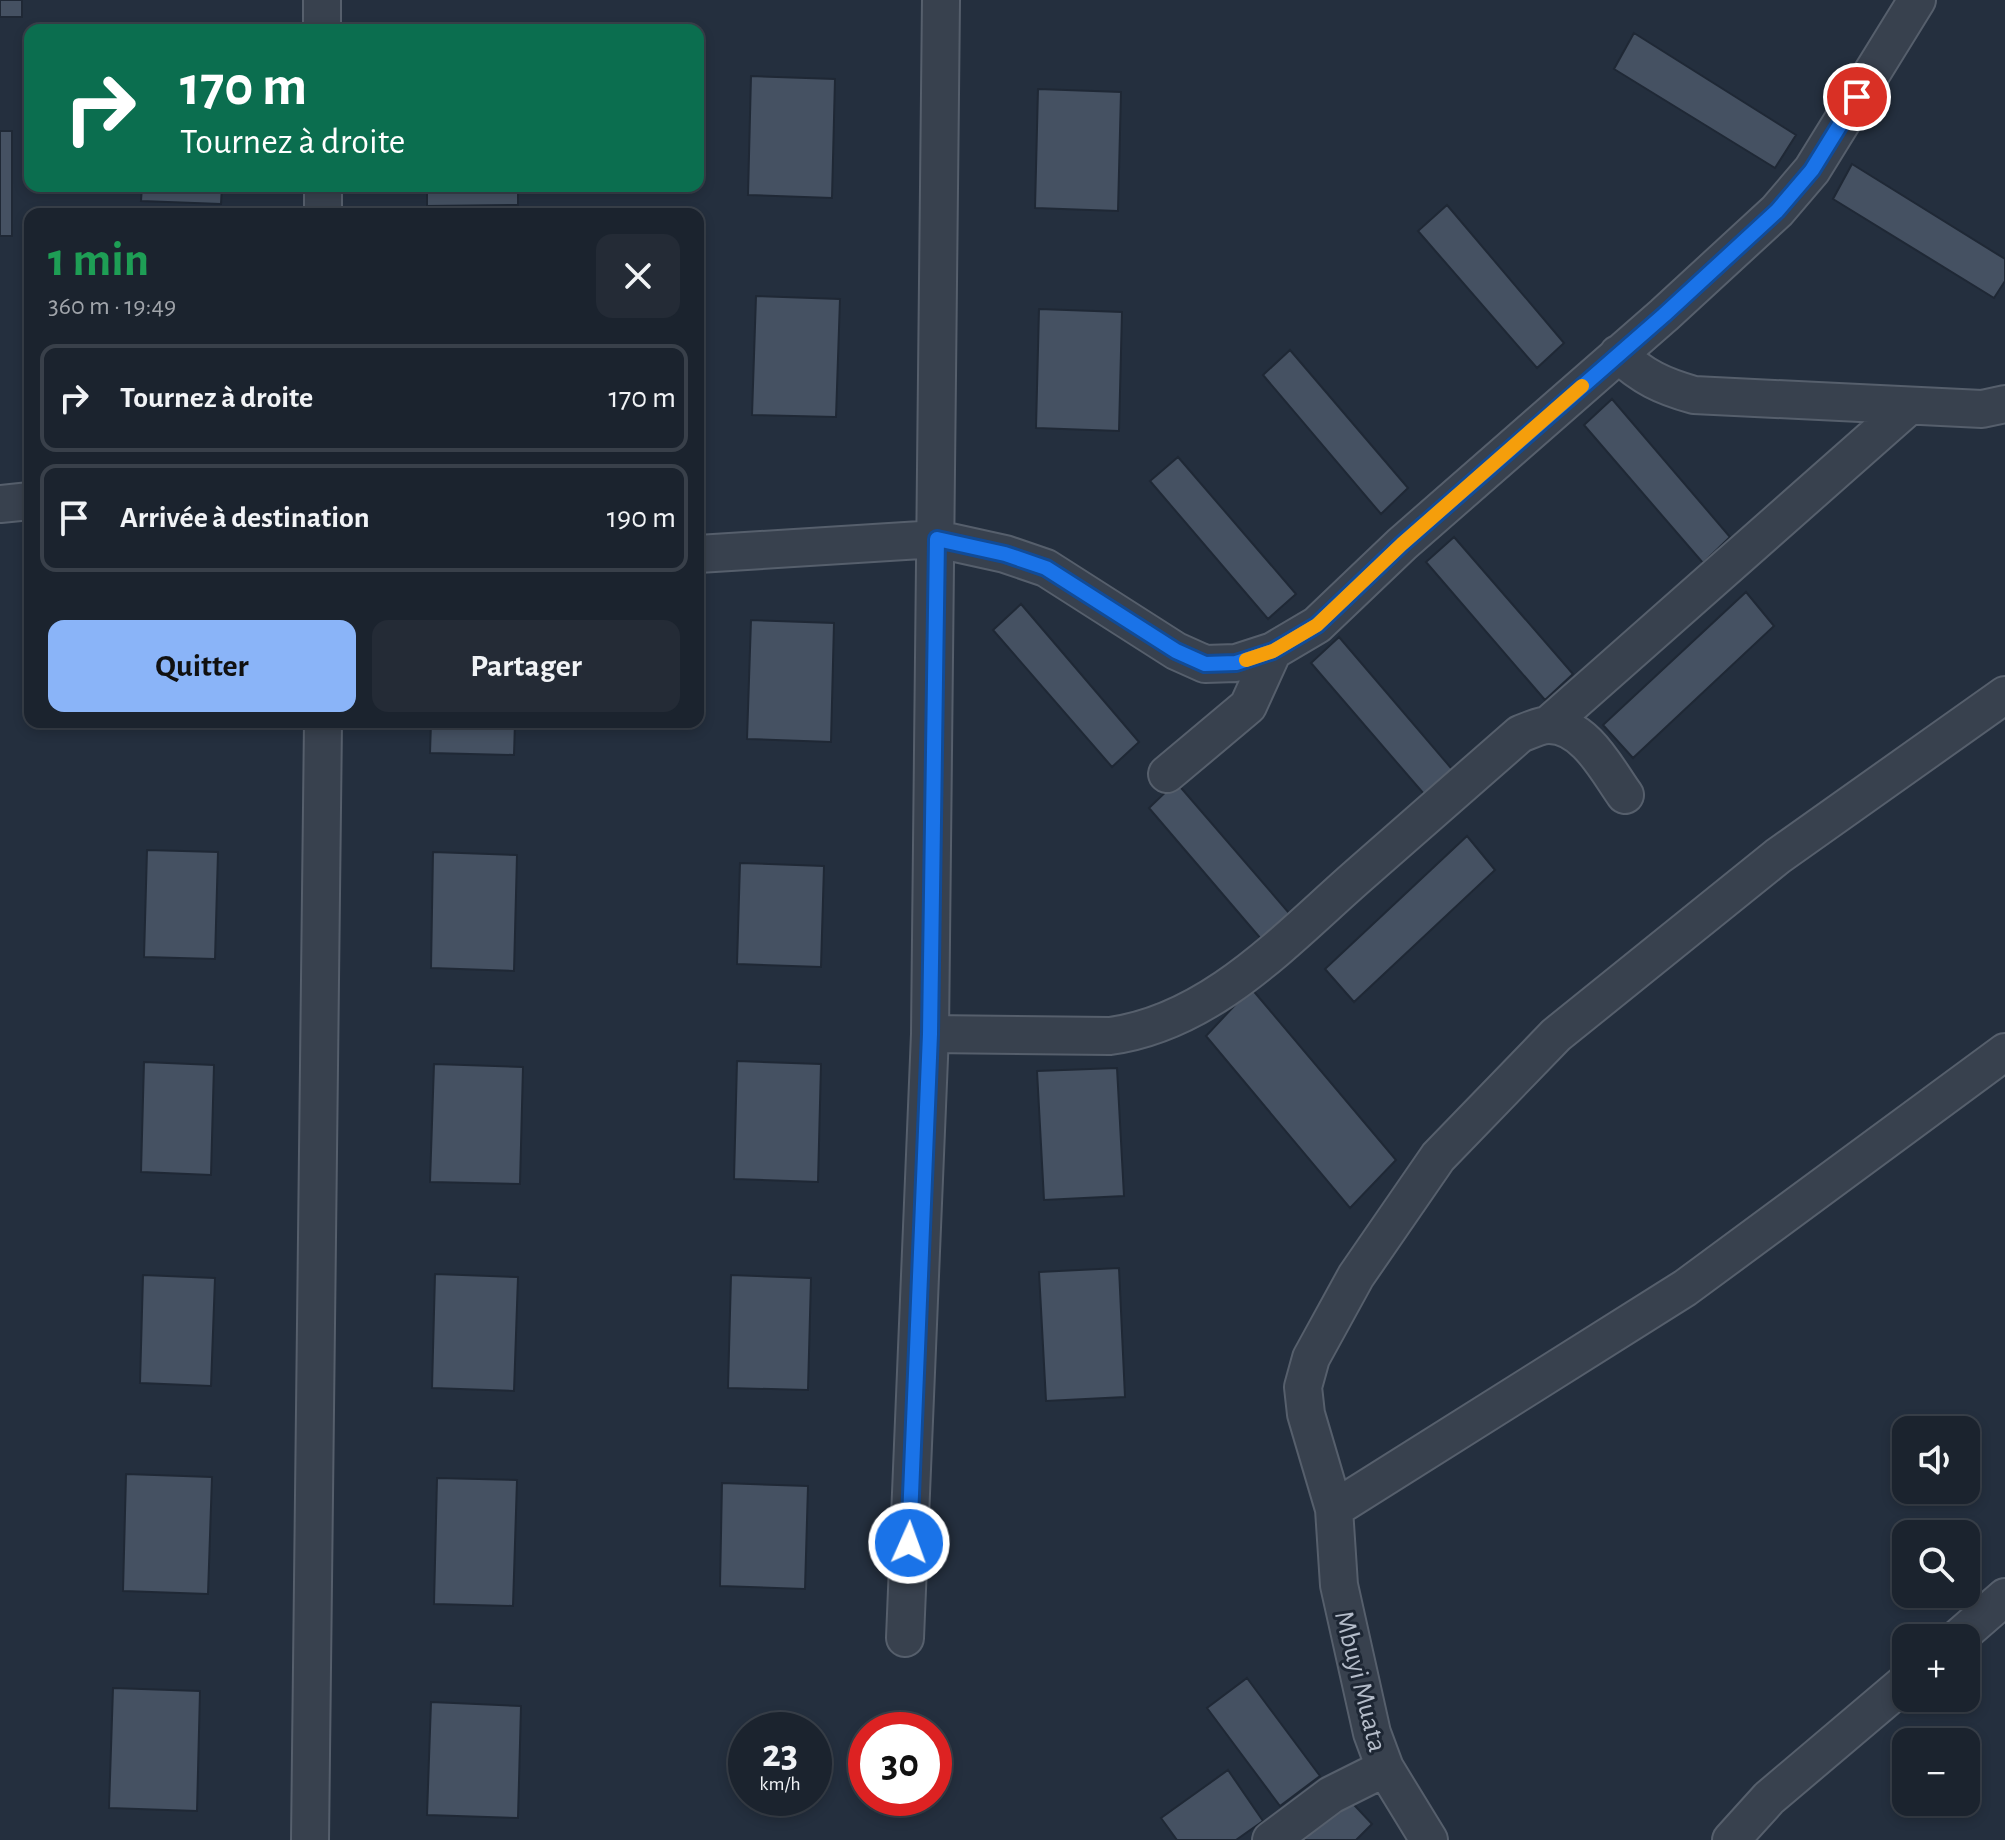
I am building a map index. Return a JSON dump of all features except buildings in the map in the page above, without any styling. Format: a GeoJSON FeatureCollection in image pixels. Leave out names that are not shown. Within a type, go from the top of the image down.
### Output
{"type":"FeatureCollection","features":[{"type":"Feature","properties":{"kind":"street"},"geometry":{"type":"LineString","coordinates":[[322,0],[322,24]]}},
{"type":"Feature","properties":{"kind":"street"},"geometry":{"type":"LineString","coordinates":[[905,1638],[930,1034],[941,0]]}},
{"type":"Feature","properties":{"kind":"street"},"geometry":{"type":"LineString","coordinates":[[704,554],[937,539],[1005,554],[1046,568],[1176,651],[1205,664],[1236,663],[1273,651],[1317,625],[1402,544],[1664,315],[1795,194],[1917,0]]}},
{"type":"Feature","properties":{"kind":"street"},"geometry":{"type":"LineString","coordinates":[[1618,354],[1641,375],[1694,395],[1982,409],[2005,404]]}},
{"type":"Feature","properties":{"kind":"street"},"geometry":{"type":"LineString","coordinates":[[930,1034],[1110,1036],[1137,1032],[1161,1025],[1229,988],[1520,734],[1548,725],[1909,406]]}},
{"type":"Feature","properties":{"kind":"street"},"geometry":{"type":"LineString","coordinates":[[0,504],[24,502]]}},
{"type":"Feature","properties":{"kind":"street"},"geometry":{"type":"LineString","coordinates":[[1167,774],[1248,706],[1273,651]]}},
{"type":"Feature","properties":{"kind":"street","name":"Mbuyi Muata"},"geometry":{"type":"LineString","coordinates":[[1429,1840],[1385,1768],[1372,1733],[1339,1585],[1334,1509],[1306,1414],[1303,1387],[1311,1358],[1356,1276],[1438,1157],[1556,1035],[1778,856],[2005,695]]}},
{"type":"Feature","properties":{"kind":"street"},"geometry":{"type":"LineString","coordinates":[[1548,725],[1572,730],[1597,755],[1625,795]]}},
{"type":"Feature","properties":{"kind":"street"},"geometry":{"type":"LineString","coordinates":[[310,1840],[323,728]]}},
{"type":"Feature","properties":{"kind":"street"},"geometry":{"type":"LineString","coordinates":[[1334,1509],[1685,1288],[2005,1052]]}},
{"type":"Feature","properties":{"kind":"street"},"geometry":{"type":"LineString","coordinates":[[1974,1624],[2005,1597]]}},
{"type":"Feature","properties":{"kind":"street"},"geometry":{"type":"LineString","coordinates":[[1731,1840],[1769,1798],[1892,1694]]}},
{"type":"Feature","properties":{"kind":"street"},"geometry":{"type":"LineString","coordinates":[[1271,1840],[1331,1795],[1385,1768]]}},
{"type":"Feature","properties":{"kind":"slow traffic"},"geometry":{"type":"LineString","coordinates":[[1246,660],[1273,651],[1317,625],[1402,544],[1582,386]]}},
{"type":"Feature","properties":{"kind":"route"},"geometry":{"type":"LineString","coordinates":[[909,1543],[930,1034],[937,539],[1005,554],[1046,568],[1176,651],[1205,664],[1236,663],[1273,651],[1317,625],[1402,544],[1664,315],[1795,194],[1857,97]]}}]}
